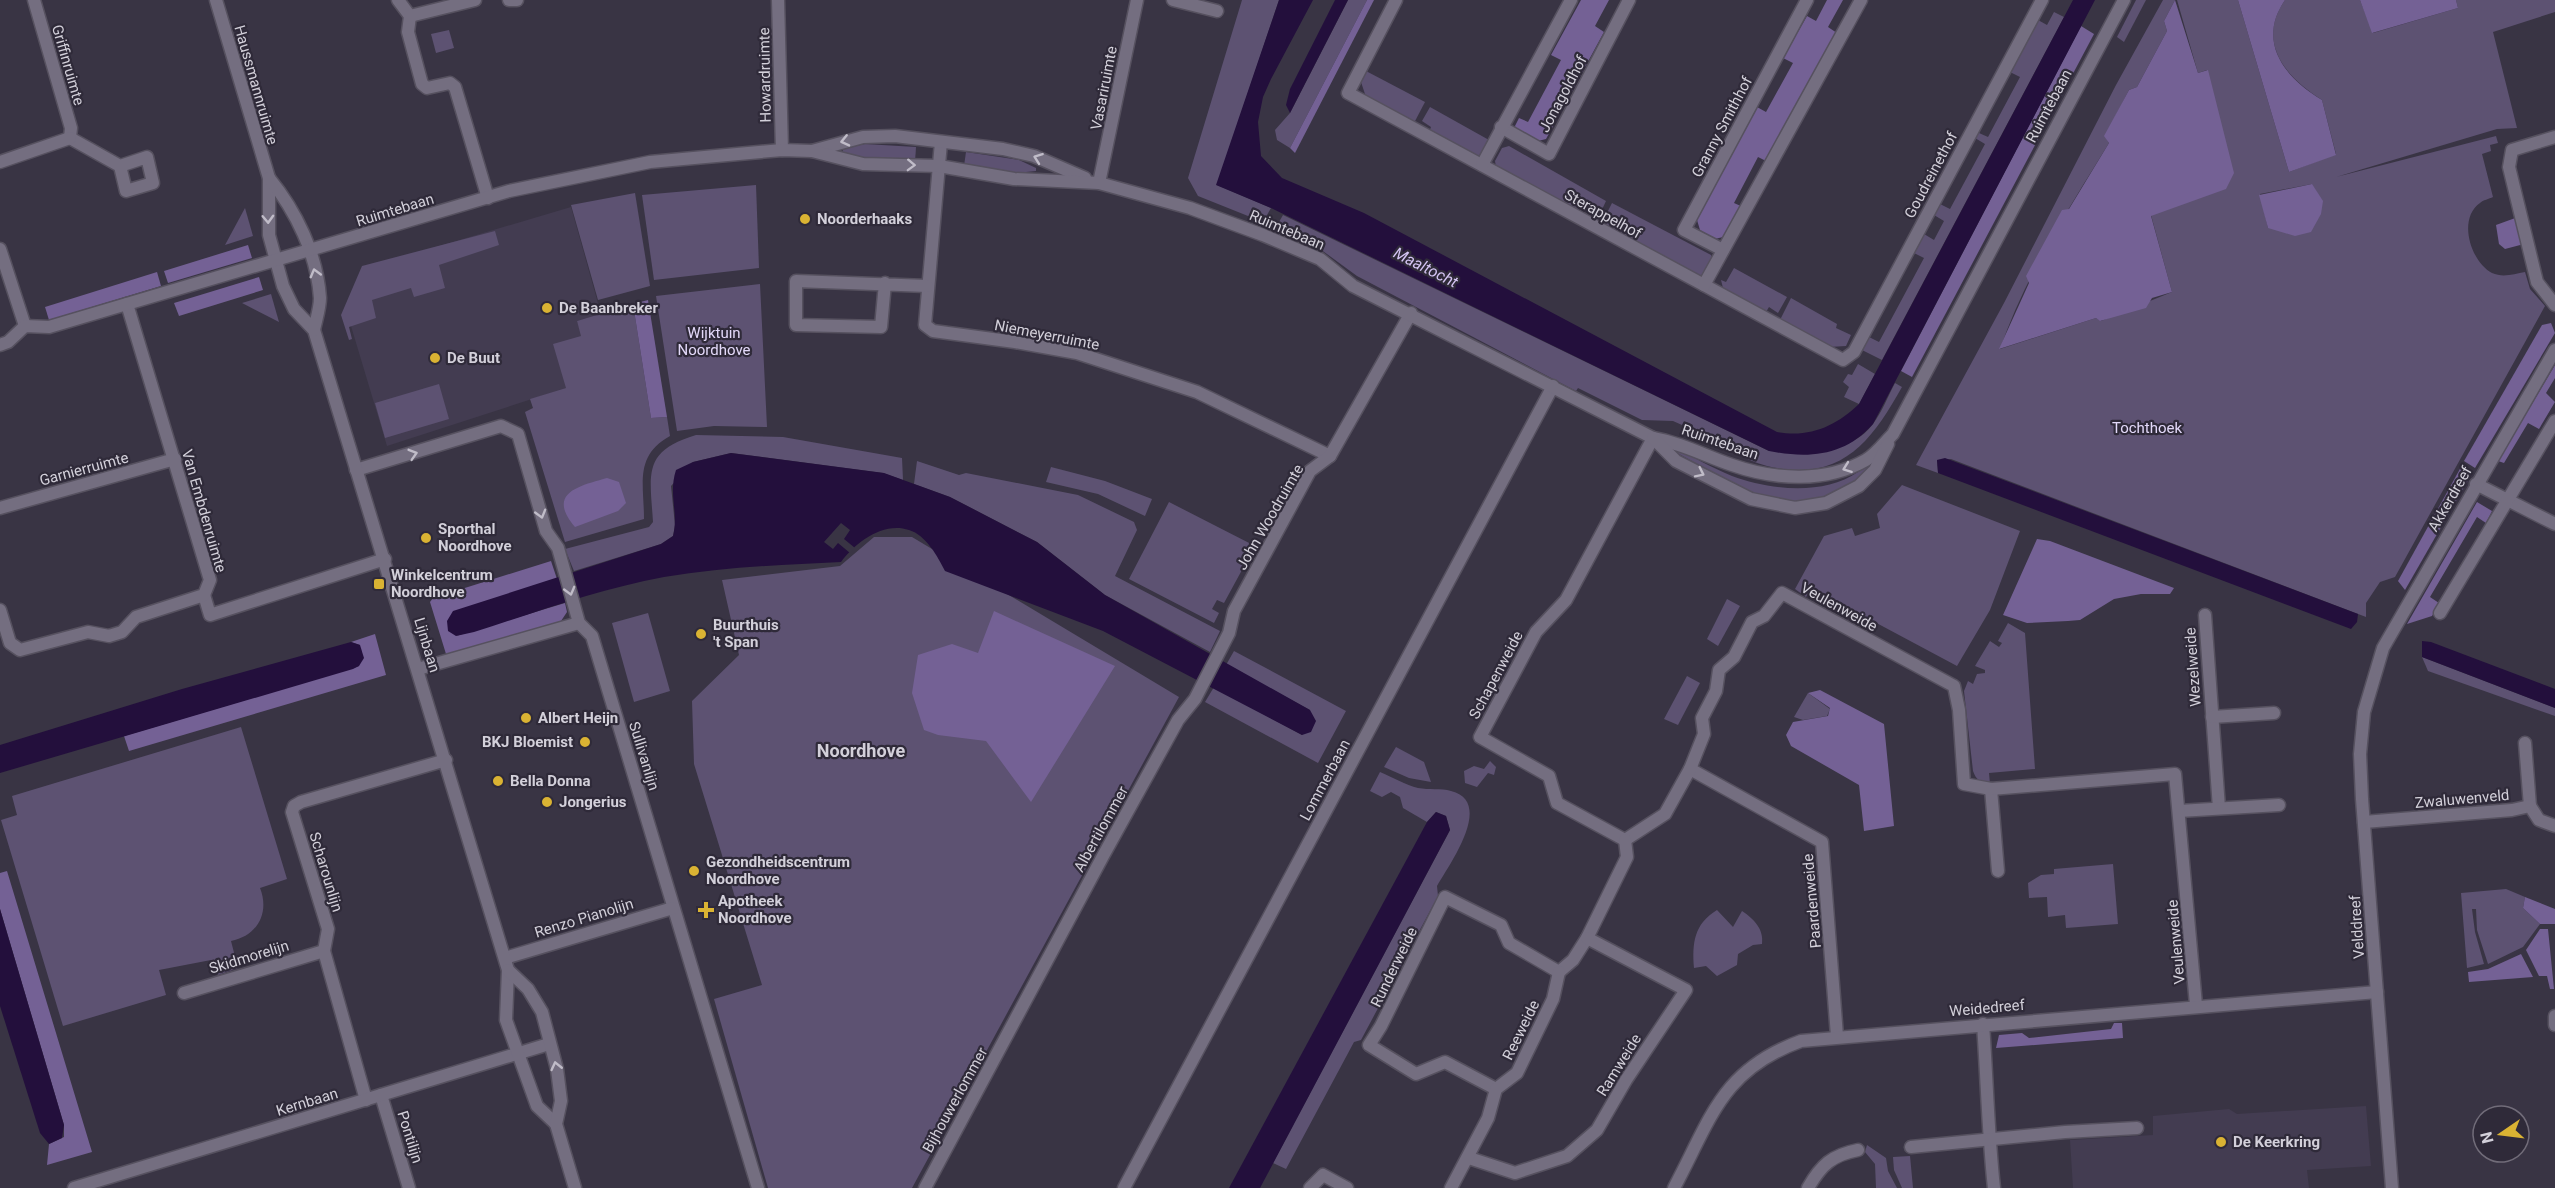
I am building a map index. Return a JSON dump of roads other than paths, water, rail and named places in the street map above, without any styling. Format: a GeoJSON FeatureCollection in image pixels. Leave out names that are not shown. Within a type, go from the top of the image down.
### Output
{"type":"FeatureCollection","features":[{"type":"Feature","properties":{"kind":"street","name":"Griffinruimte"},"geometry":{"type":"LineString","coordinates":[[34,0],[71,128],[70,138]]}},
{"type":"Feature","properties":{"kind":"street","name":"Haussmannruimte"},"geometry":{"type":"LineString","coordinates":[[216,0],[269,178]]}},
{"type":"Feature","properties":{"kind":"street"},"geometry":{"type":"LineString","coordinates":[[398,0],[410,16],[408,32],[422,84],[427,88],[450,82],[455,87],[488,198]]}},
{"type":"Feature","properties":{"kind":"street"},"geometry":{"type":"LineString","coordinates":[[410,16],[475,0]]}},
{"type":"Feature","properties":{"kind":"street"},"geometry":{"type":"LineString","coordinates":[[509,0],[517,0]]}},
{"type":"Feature","properties":{"kind":"street","name":"Howardruimte"},"geometry":{"type":"LineString","coordinates":[[778,0],[782,150]]}},
{"type":"Feature","properties":{"kind":"street","name":"Vasariruimte"},"geometry":{"type":"LineString","coordinates":[[1095,182],[1137,0]]}},
{"type":"Feature","properties":{"kind":"street"},"geometry":{"type":"LineString","coordinates":[[1173,0],[1217,11]]}},
{"type":"Feature","properties":{"kind":"street","name":"Sterappelhof"},"geometry":{"type":"LineString","coordinates":[[1396,0],[1348,93],[1843,360]]}},
{"type":"Feature","properties":{"kind":"street"},"geometry":{"type":"LineString","coordinates":[[1482,165],[1571,0]]}},
{"type":"Feature","properties":{"kind":"street","name":"Jonagoldhof"},"geometry":{"type":"LineString","coordinates":[[1501,128],[1549,154],[1629,0]]}},
{"type":"Feature","properties":{"kind":"street","name":"Granny Smithhof"},"geometry":{"type":"LineString","coordinates":[[1723,250],[1684,230],[1807,0]]}},
{"type":"Feature","properties":{"kind":"street"},"geometry":{"type":"LineString","coordinates":[[1704,285],[1861,0]]}},
{"type":"Feature","properties":{"kind":"street","name":"Goudreinethof"},"geometry":{"type":"LineString","coordinates":[[1843,360],[1854,352],[2042,0]]}},
{"type":"Feature","properties":{"kind":"street","name":"Ruimtebaan"},"geometry":{"type":"LineString","coordinates":[[812,151],[863,137],[895,136],[1034,156],[1095,182],[1190,208],[1320,259],[1353,286],[1411,313],[1653,438],[1676,442],[1733,466],[1776,475],[1815,478],[1847,469],[1868,459],[1893,434],[2124,0]]}},
{"type":"Feature","properties":{"kind":"street"},"geometry":{"type":"LineString","coordinates":[[2555,137],[2512,150],[2509,167],[2537,282],[2555,305]]}},
{"type":"Feature","properties":{"kind":"street"},"geometry":{"type":"LineString","coordinates":[[0,162],[70,138],[120,166]]}},
{"type":"Feature","properties":{"kind":"street","name":"Niemeyerruimte"},"geometry":{"type":"LineString","coordinates":[[941,142],[925,325],[933,332],[1077,353],[1197,392],[1330,456]]}},
{"type":"Feature","properties":{"kind":"street","name":"Ruimtebaan"},"geometry":{"type":"LineString","coordinates":[[25,326],[49,327],[488,198],[650,162],[782,150],[812,151],[863,164],[939,166],[1014,179],[1095,182]]}},
{"type":"Feature","properties":{"kind":"street","name":"Lijnbaan"},"geometry":{"type":"LineString","coordinates":[[269,178],[287,200],[300,226],[317,276],[320,300],[314,330]]}},
{"type":"Feature","properties":{"kind":"street","name":"Lijnbaan"},"geometry":{"type":"LineString","coordinates":[[269,178],[269,236],[275,260],[294,309],[314,330],[506,964],[506,1020],[537,1106],[556,1124]]}},
{"type":"Feature","properties":{"kind":"street"},"geometry":{"type":"LineString","coordinates":[[0,249],[25,326],[8,342],[0,345]]}},
{"type":"Feature","properties":{"kind":"street"},"geometry":{"type":"LineString","coordinates":[[885,283],[881,327],[796,326],[796,281],[885,283],[927,286]]}},
{"type":"Feature","properties":{"kind":"street","name":"Van Embdenruimte"},"geometry":{"type":"LineString","coordinates":[[0,610],[10,643],[20,650],[88,632],[109,636],[122,632],[136,617],[204,595],[210,580],[127,304]]}},
{"type":"Feature","properties":{"kind":"street","name":"John Woodruimte"},"geometry":{"type":"LineString","coordinates":[[1221,649],[1234,611],[1310,471],[1330,456],[1411,313]]}},
{"type":"Feature","properties":{"kind":"street","name":"Akkerdreef"},"geometry":{"type":"LineString","coordinates":[[2376,665],[2408,602],[2555,350]]}},
{"type":"Feature","properties":{"kind":"street","name":"Lommerbaan"},"geometry":{"type":"LineString","coordinates":[[1124,1188],[1552,386]]}},
{"type":"Feature","properties":{"kind":"street"},"geometry":{"type":"LineString","coordinates":[[2440,614],[2555,421]]}},
{"type":"Feature","properties":{"kind":"street","name":"Sullivanlijn"},"geometry":{"type":"LineString","coordinates":[[356,470],[501,426],[518,434],[546,531],[558,549],[562,560],[579,623],[592,636],[758,1188]]}},
{"type":"Feature","properties":{"kind":"street"},"geometry":{"type":"LineString","coordinates":[[1653,438],[1676,461],[1751,499],[1796,508],[1826,503],[1859,486],[1875,470],[1893,434]]}},
{"type":"Feature","properties":{"kind":"street","name":"Schapenweide"},"geometry":{"type":"LineString","coordinates":[[1625,840],[1557,803],[1549,776],[1480,737],[1536,632],[1566,600],[1653,438]]}},
{"type":"Feature","properties":{"kind":"street","name":"Garnierruimte"},"geometry":{"type":"LineString","coordinates":[[0,508],[175,459]]}},
{"type":"Feature","properties":{"kind":"street"},"geometry":{"type":"LineString","coordinates":[[2476,484],[2555,524]]}},
{"type":"Feature","properties":{"kind":"street"},"geometry":{"type":"LineString","coordinates":[[204,595],[210,615],[385,559]]}},
{"type":"Feature","properties":{"kind":"street","name":"Veulenweide"},"geometry":{"type":"LineString","coordinates":[[1690,769],[1704,734],[1702,718],[1716,691],[1719,670],[1734,657],[1752,621],[1764,616],[1782,593],[1954,686],[1959,710],[1964,784],[1991,789],[2175,774],[2196,1005]]}},
{"type":"Feature","properties":{"kind":"street","name":"Wezelweide"},"geometry":{"type":"LineString","coordinates":[[2205,615],[2219,808]]}},
{"type":"Feature","properties":{"kind":"street"},"geometry":{"type":"LineString","coordinates":[[418,669],[579,623]]}},
{"type":"Feature","properties":{"kind":"street","name":"Albertilommer"},"geometry":{"type":"LineString","coordinates":[[1012,1027],[1108,846],[1178,720],[1202,686],[1221,649]]}},
{"type":"Feature","properties":{"kind":"street","name":"Velddreef"},"geometry":{"type":"LineString","coordinates":[[2376,665],[2364,712],[2360,754],[2392,1188]]}},
{"type":"Feature","properties":{"kind":"street"},"geometry":{"type":"LineString","coordinates":[[2212,717],[2274,713]]}},
{"type":"Feature","properties":{"kind":"street"},"geometry":{"type":"LineString","coordinates":[[2525,743],[2530,806]]}},
{"type":"Feature","properties":{"kind":"street","name":"Scharounlijn"},"geometry":{"type":"LineString","coordinates":[[366,1100],[324,951],[328,929],[292,812],[294,806],[301,802],[446,760]]}},
{"type":"Feature","properties":{"kind":"street"},"geometry":{"type":"LineString","coordinates":[[1558,972],[1573,960],[1587,938],[1627,858],[1625,840],[1665,814],[1690,769]]}},
{"type":"Feature","properties":{"kind":"street","name":"Paardenweide"},"geometry":{"type":"LineString","coordinates":[[1690,769],[1822,842],[1837,1036]]}},
{"type":"Feature","properties":{"kind":"street"},"geometry":{"type":"LineString","coordinates":[[1991,789],[1998,871]]}},
{"type":"Feature","properties":{"kind":"street"},"geometry":{"type":"LineString","coordinates":[[2179,811],[2279,805]]}},
{"type":"Feature","properties":{"kind":"street","name":"Zwaluwenveld"},"geometry":{"type":"LineString","coordinates":[[2364,822],[2512,810],[2530,806],[2539,820],[2555,826]]}},
{"type":"Feature","properties":{"kind":"street","name":"Runderweide"},"geometry":{"type":"LineString","coordinates":[[1496,1089],[1445,1062],[1416,1074],[1369,1045],[1381,1026],[1445,897],[1501,925],[1509,942],[1558,972]]}},
{"type":"Feature","properties":{"kind":"street","name":"Renzo Pianolijn"},"geometry":{"type":"LineString","coordinates":[[506,964],[673,908]]}},
{"type":"Feature","properties":{"kind":"street","name":"Ramweide"},"geometry":{"type":"LineString","coordinates":[[1468,1158],[1515,1173],[1567,1156],[1597,1130],[1626,1080],[1686,990],[1587,938]]}},
{"type":"Feature","properties":{"kind":"street","name":"Skidmorelijn"},"geometry":{"type":"LineString","coordinates":[[184,993],[324,951]]}},
{"type":"Feature","properties":{"kind":"street","name":"Lijnbaan"},"geometry":{"type":"LineString","coordinates":[[506,964],[528,989],[542,1012],[557,1069],[561,1101],[556,1124],[575,1188]]}},
{"type":"Feature","properties":{"kind":"street","name":"Reeweide"},"geometry":{"type":"LineString","coordinates":[[1496,1089],[1516,1073],[1553,999],[1558,972]]}},
{"type":"Feature","properties":{"kind":"street","name":"Weidedreef"},"geometry":{"type":"LineString","coordinates":[[1677,1187],[1719,1103],[1742,1074],[1756,1061],[1778,1049],[1801,1041],[2196,1005],[2377,992]]}},
{"type":"Feature","properties":{"kind":"street"},"geometry":{"type":"LineString","coordinates":[[2555,1016],[2555,1025]]}},
{"type":"Feature","properties":{"kind":"street"},"geometry":{"type":"LineString","coordinates":[[1983,1024],[1990,1111],[1989,1141],[1994,1188]]}},
{"type":"Feature","properties":{"kind":"street","name":"Bijhouwerlommer"},"geometry":{"type":"LineString","coordinates":[[925,1188],[1012,1027]]}},
{"type":"Feature","properties":{"kind":"street","name":"Kernbaan"},"geometry":{"type":"LineString","coordinates":[[74,1188],[92,1183],[111,1183],[381,1095],[549,1044]]}},
{"type":"Feature","properties":{"kind":"street"},"geometry":{"type":"LineString","coordinates":[[1450,1188],[1488,1118],[1496,1089]]}},
{"type":"Feature","properties":{"kind":"street","name":"Pontilijn"},"geometry":{"type":"LineString","coordinates":[[381,1095],[410,1188]]}},
{"type":"Feature","properties":{"kind":"street"},"geometry":{"type":"LineString","coordinates":[[1911,1147],[2065,1132],[2137,1128]]}},
{"type":"Feature","properties":{"kind":"street"},"geometry":{"type":"LineString","coordinates":[[1808,1188],[1817,1172],[1838,1154],[1858,1150]]}},
{"type":"Feature","properties":{"kind":"street"},"geometry":{"type":"LineString","coordinates":[[1310,1188],[1323,1175],[1347,1188]]}},
{"type":"Feature","properties":{"kind":"water","name":"Maaltocht"},"geometry":{"type":"Polygon","coordinates":[[[1279,0],[1313,0],[1271,79],[1263,97],[1258,122],[1261,156],[1282,178],[1364,213],[1777,432],[1800,433],[1811,432],[1832,424],[1859,404],[2073,0],[2095,0],[1873,424],[1851,443],[1838,449],[1798,455],[1769,451],[1271,208],[1216,185],[1279,0]]]}},
{"type":"Feature","properties":{"kind":"water"},"geometry":{"type":"Polygon","coordinates":[[[1335,0],[1348,0],[1290,113],[1286,105],[1290,89],[1335,0]]]}},
{"type":"Feature","properties":{"kind":"water"},"geometry":{"type":"Polygon","coordinates":[[[731,453],[884,473],[950,497],[1037,542],[1105,595],[1310,710],[1316,721],[1311,732],[1302,735],[1103,631],[945,571],[926,541],[909,530],[899,528],[870,535],[841,562],[774,565],[664,577],[592,594],[474,632],[456,636],[448,631],[447,621],[453,611],[661,544],[673,536],[675,528],[673,488],[676,470],[693,462],[731,453]]]}},
{"type":"Feature","properties":{"kind":"water"},"geometry":{"type":"Polygon","coordinates":[[[1945,458],[2358,614],[2357,622],[2351,629],[1938,473],[1937,460],[1945,458]]]}},
{"type":"Feature","properties":{"kind":"water"},"geometry":{"type":"Polygon","coordinates":[[[2422,641],[2431,642],[2555,689],[2555,708],[2422,657],[2422,641]]]}},
{"type":"Feature","properties":{"kind":"water"},"geometry":{"type":"Polygon","coordinates":[[[351,642],[360,645],[364,658],[359,666],[353,669],[0,773],[0,745],[182,689],[351,642]]]}},
{"type":"Feature","properties":{"kind":"water"},"geometry":{"type":"Polygon","coordinates":[[[1436,812],[1446,816],[1450,830],[1260,1188],[1229,1188],[1427,822],[1436,812]]]}},
{"type":"Feature","properties":{"kind":"water"},"geometry":{"type":"Polygon","coordinates":[[[0,909],[64,1125],[62,1138],[49,1144],[40,1133],[0,1006],[0,909]]]}},
{"type":"Feature","properties":{"kind":"place","name":"Noorderhaaks"},"geometry":{"type":"Point","coordinates":[805,219]}},
{"type":"Feature","properties":{"kind":"place","name":"De Baanbreker"},"geometry":{"type":"Point","coordinates":[547,308]}},
{"type":"Feature","properties":{"kind":"place","name":"De Buut"},"geometry":{"type":"Point","coordinates":[435,358]}},
{"type":"Feature","properties":{"kind":"place","name":"Sporthal Noordhove"},"geometry":{"type":"Point","coordinates":[426,538]}},
{"type":"Feature","properties":{"kind":"place","name":"Winkelcentrum Noordhove"},"geometry":{"type":"Point","coordinates":[379,584]}},
{"type":"Feature","properties":{"kind":"place","name":"Buurthuis 't Span"},"geometry":{"type":"Point","coordinates":[701,634]}},
{"type":"Feature","properties":{"kind":"place","name":"Albert Heijn"},"geometry":{"type":"Point","coordinates":[526,718]}},
{"type":"Feature","properties":{"kind":"place","name":"BKJ Bloemist"},"geometry":{"type":"Point","coordinates":[585,742]}},
{"type":"Feature","properties":{"kind":"place","name":"Bella Donna"},"geometry":{"type":"Point","coordinates":[498,781]}},
{"type":"Feature","properties":{"kind":"place","name":"Jongerius"},"geometry":{"type":"Point","coordinates":[547,802]}},
{"type":"Feature","properties":{"kind":"place","name":"Gezondheidscentrum Noordhove"},"geometry":{"type":"Point","coordinates":[694,871]}},
{"type":"Feature","properties":{"kind":"place","name":"Apotheek Noordhove"},"geometry":{"type":"Point","coordinates":[706,910]}},
{"type":"Feature","properties":{"kind":"place","name":"De Keerkring"},"geometry":{"type":"Point","coordinates":[2221,1142]}},
{"type":"Feature","properties":{"kind":"district","name":"Noordhove"},"geometry":{"type":"Point","coordinates":[861,751]}},
{"type":"Feature","properties":{"kind":"park label","name":"Wijktuin Noordhove"},"geometry":{"type":"Point","coordinates":[714,342]}},
{"type":"Feature","properties":{"kind":"park label","name":"Tochthoek"},"geometry":{"type":"Point","coordinates":[2147,428]}}]}
